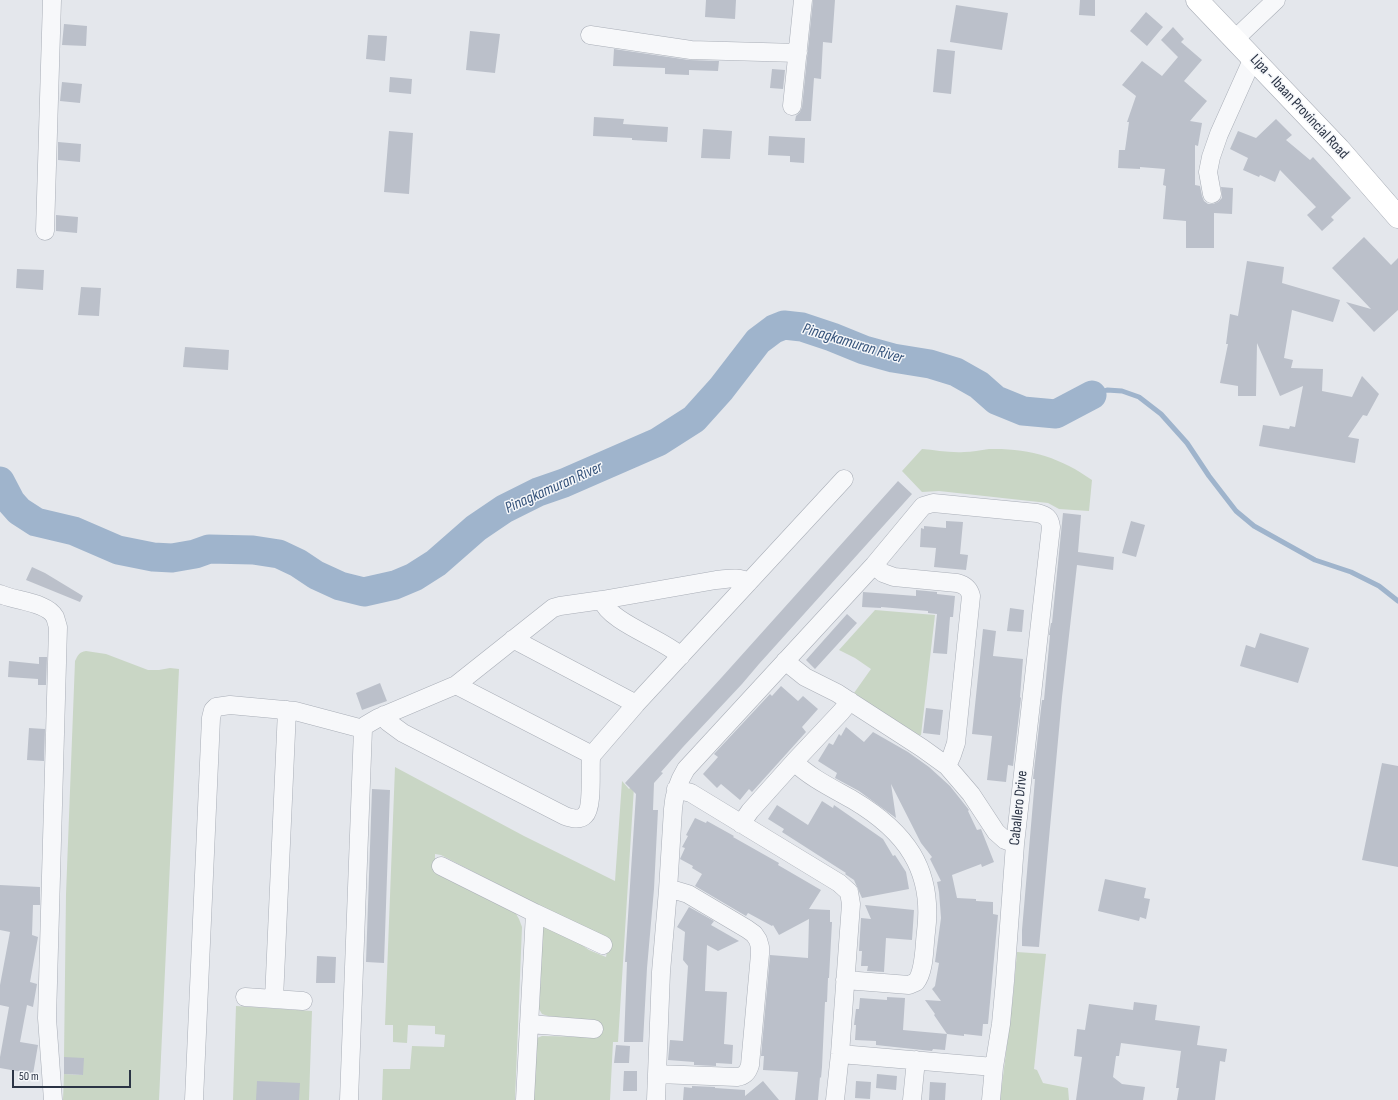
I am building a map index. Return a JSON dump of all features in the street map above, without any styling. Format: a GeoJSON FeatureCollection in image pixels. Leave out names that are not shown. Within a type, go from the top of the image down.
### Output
{"type":"FeatureCollection","features":[{"type":"Feature","properties":{"kind":"main road","name":"Lipa - Ibaan Provincial Road"},"geometry":{"type":"LineString","coordinates":[[1197,0],[1339,148],[1398,218]]}},
{"type":"Feature","properties":{"kind":"street"},"geometry":{"type":"LineString","coordinates":[[45,231],[52,0]]}},
{"type":"Feature","properties":{"kind":"street"},"geometry":{"type":"LineString","coordinates":[[792,106],[803,0]]}},
{"type":"Feature","properties":{"kind":"street"},"geometry":{"type":"LineString","coordinates":[[1234,39],[1276,0]]}},
{"type":"Feature","properties":{"kind":"street"},"geometry":{"type":"LineString","coordinates":[[590,35],[691,50],[798,53]]}},
{"type":"Feature","properties":{"kind":"street"},"geometry":{"type":"LineString","coordinates":[[1212,194],[1208,172],[1212,157],[1219,134],[1253,58]]}},
{"type":"Feature","properties":{"kind":"street"},"geometry":{"type":"LineString","coordinates":[[384,716],[388,722],[403,733],[570,818],[580,818],[586,815],[588,810],[591,783],[592,755],[636,704],[844,480]]}},
{"type":"Feature","properties":{"kind":"street","name":"Caballero Drive"},"geometry":{"type":"LineString","coordinates":[[874,565],[919,511],[928,504],[938,503],[1037,513],[1047,517],[1050,522],[1051,527],[1015,844],[1001,1024],[994,1067],[991,1100]]}},
{"type":"Feature","properties":{"kind":"street"},"geometry":{"type":"LineString","coordinates":[[656,1100],[661,972],[673,804],[676,789],[686,769],[874,565],[883,573],[894,577],[957,583],[962,584],[970,591],[971,596],[956,743],[947,766]]}},
{"type":"Feature","properties":{"kind":"street"},"geometry":{"type":"LineString","coordinates":[[349,1100],[363,729],[366,725],[456,685],[553,608],[716,580],[733,578],[749,582]]}},
{"type":"Feature","properties":{"kind":"street"},"geometry":{"type":"LineString","coordinates":[[0,594],[41,606],[49,610],[55,617],[58,627],[47,1018],[53,1100]]}},
{"type":"Feature","properties":{"kind":"street"},"geometry":{"type":"LineString","coordinates":[[602,600],[606,608],[615,616],[672,648],[681,656]]}},
{"type":"Feature","properties":{"kind":"street"},"geometry":{"type":"LineString","coordinates":[[513,639],[636,704]]}},
{"type":"Feature","properties":{"kind":"street"},"geometry":{"type":"LineString","coordinates":[[785,660],[805,677],[850,701],[947,766],[971,794],[996,832],[1005,840],[1015,844]]}},
{"type":"Feature","properties":{"kind":"street"},"geometry":{"type":"LineString","coordinates":[[456,685],[592,755]]}},
{"type":"Feature","properties":{"kind":"street"},"geometry":{"type":"LineString","coordinates":[[741,824],[794,762],[850,701]]}},
{"type":"Feature","properties":{"kind":"street"},"geometry":{"type":"LineString","coordinates":[[194,1100],[212,714],[216,707],[224,705],[287,710],[363,729]]}},
{"type":"Feature","properties":{"kind":"street"},"geometry":{"type":"LineString","coordinates":[[274,999],[287,710]]}},
{"type":"Feature","properties":{"kind":"street"},"geometry":{"type":"LineString","coordinates":[[794,762],[806,773],[853,800],[877,816],[891,828],[908,847],[922,873],[928,911],[920,975],[916,982],[909,985],[845,980]]}},
{"type":"Feature","properties":{"kind":"street"},"geometry":{"type":"LineString","coordinates":[[676,789],[691,794],[839,883],[849,892],[850,904],[845,980],[835,1100]]}},
{"type":"Feature","properties":{"kind":"street"},"geometry":{"type":"LineString","coordinates":[[441,866],[603,945]]}},
{"type":"Feature","properties":{"kind":"street"},"geometry":{"type":"LineString","coordinates":[[657,1074],[738,1077],[742,1076],[748,1071],[750,1065],[760,954],[758,940],[747,929],[688,894],[668,890]]}},
{"type":"Feature","properties":{"kind":"street"},"geometry":{"type":"LineString","coordinates":[[525,1100],[535,913]]}},
{"type":"Feature","properties":{"kind":"street"},"geometry":{"type":"LineString","coordinates":[[245,997],[303,1001]]}},
{"type":"Feature","properties":{"kind":"street"},"geometry":{"type":"LineString","coordinates":[[529,1024],[594,1029]]}},
{"type":"Feature","properties":{"kind":"street"},"geometry":{"type":"LineString","coordinates":[[840,1054],[994,1067]]}},
{"type":"Feature","properties":{"kind":"street"},"geometry":{"type":"LineString","coordinates":[[912,1100],[916,1060]]}},
{"type":"Feature","properties":{"kind":"green space"},"geometry":{"type":"Polygon","coordinates":[[[922,449],[948,452],[970,452],[989,449],[1017,450],[1030,452],[1056,460],[1068,465],[1092,480],[1089,511],[1059,509],[1048,503],[939,491],[922,492],[902,471],[922,449]]]}},
{"type":"Feature","properties":{"kind":"green space"},"geometry":{"type":"Polygon","coordinates":[[[875,610],[935,615],[921,735],[888,716],[854,693],[871,669],[855,658],[839,650],[875,610]]]}},
{"type":"Feature","properties":{"kind":"green space"},"geometry":{"type":"Polygon","coordinates":[[[86,651],[106,654],[148,670],[170,668],[179,669],[159,1100],[63,1100],[64,1074],[83,1075],[64,1057],[66,894],[75,661],[79,654],[86,651]]]}},
{"type":"Feature","properties":{"kind":"green space"},"geometry":{"type":"Polygon","coordinates":[[[395,767],[524,836],[615,881],[622,781],[629,789],[633,785],[618,1042],[613,1042],[610,1100],[533,1100],[537,1038],[542,1036],[592,1037],[594,1021],[548,1016],[542,1014],[539,1009],[543,927],[546,926],[572,938],[589,950],[606,957],[609,940],[441,855],[435,854],[435,873],[450,878],[515,912],[522,927],[515,1100],[382,1100],[383,1069],[410,1069],[412,1046],[444,1047],[445,1035],[435,1034],[435,1026],[408,1025],[407,1043],[393,1042],[393,1025],[385,1025],[395,767]]]}},
{"type":"Feature","properties":{"kind":"green space"},"geometry":{"type":"Polygon","coordinates":[[[1017,952],[1046,954],[1034,1069],[1037,1070],[1043,1083],[1068,1088],[1069,1100],[1000,1100],[1017,952]]]}},
{"type":"Feature","properties":{"kind":"green space"},"geometry":{"type":"Polygon","coordinates":[[[236,1006],[312,1011],[309,1100],[233,1100],[236,1006]]]}},
{"type":"Feature","properties":{"kind":"building"},"geometry":{"type":"Polygon","coordinates":[[[706,0],[736,0],[735,19],[705,17],[706,0]]]}},
{"type":"Feature","properties":{"kind":"building"},"geometry":{"type":"Polygon","coordinates":[[[813,0],[835,0],[832,43],[823,42],[821,79],[814,78],[811,121],[795,121],[796,116],[802,107],[813,0]]]}},
{"type":"Feature","properties":{"kind":"building"},"geometry":{"type":"Polygon","coordinates":[[[1080,0],[1095,0],[1095,16],[1079,15],[1080,0]]]}},
{"type":"Feature","properties":{"kind":"building"},"geometry":{"type":"Polygon","coordinates":[[[956,5],[1008,13],[1002,50],[950,42],[956,5]]]}},
{"type":"Feature","properties":{"kind":"building"},"geometry":{"type":"Polygon","coordinates":[[[1146,12],[1163,27],[1147,46],[1130,31],[1146,12]]]}},
{"type":"Feature","properties":{"kind":"building"},"geometry":{"type":"Polygon","coordinates":[[[64,24],[87,26],[86,46],[62,45],[64,24]]]}},
{"type":"Feature","properties":{"kind":"building"},"geometry":{"type":"Polygon","coordinates":[[[1173,27],[1184,39],[1181,42],[1202,60],[1184,81],[1207,101],[1190,121],[1202,123],[1198,146],[1195,145],[1195,185],[1200,186],[1204,201],[1208,204],[1218,202],[1222,198],[1221,187],[1233,188],[1232,214],[1214,213],[1214,248],[1186,248],[1186,221],[1163,219],[1166,186],[1163,185],[1165,169],[1140,167],[1140,169],[1118,168],[1119,150],[1125,150],[1129,122],[1127,122],[1136,96],[1122,85],[1142,61],[1162,76],[1178,57],[1161,40],[1173,27]]]}},
{"type":"Feature","properties":{"kind":"building"},"geometry":{"type":"Polygon","coordinates":[[[470,31],[500,34],[495,73],[466,70],[470,31]]]}},
{"type":"Feature","properties":{"kind":"building"},"geometry":{"type":"Polygon","coordinates":[[[368,35],[387,36],[385,61],[366,59],[368,35]]]}},
{"type":"Feature","properties":{"kind":"building"},"geometry":{"type":"Polygon","coordinates":[[[614,49],[689,60],[719,61],[718,71],[689,70],[689,75],[665,74],[665,68],[613,66],[614,49]]]}},
{"type":"Feature","properties":{"kind":"building"},"geometry":{"type":"Polygon","coordinates":[[[937,49],[955,51],[951,94],[933,92],[937,49]]]}},
{"type":"Feature","properties":{"kind":"building"},"geometry":{"type":"Polygon","coordinates":[[[772,69],[785,70],[783,89],[770,88],[772,69]]]}},
{"type":"Feature","properties":{"kind":"building"},"geometry":{"type":"Polygon","coordinates":[[[390,77],[412,79],[411,94],[389,92],[390,77]]]}},
{"type":"Feature","properties":{"kind":"building"},"geometry":{"type":"Polygon","coordinates":[[[62,82],[82,84],[80,103],[60,101],[62,82]]]}},
{"type":"Feature","properties":{"kind":"building"},"geometry":{"type":"Polygon","coordinates":[[[594,117],[624,119],[623,124],[668,127],[667,142],[593,136],[594,117]]]}},
{"type":"Feature","properties":{"kind":"building"},"geometry":{"type":"Polygon","coordinates":[[[1276,119],[1292,135],[1286,140],[1310,160],[1313,157],[1351,198],[1331,217],[1334,220],[1322,231],[1307,215],[1316,207],[1280,170],[1275,182],[1260,175],[1259,177],[1243,170],[1248,158],[1230,149],[1238,131],[1256,138],[1276,119]]]}},
{"type":"Feature","properties":{"kind":"building"},"geometry":{"type":"Polygon","coordinates":[[[703,129],[732,131],[730,159],[701,158],[703,129]]]}},
{"type":"Feature","properties":{"kind":"building"},"geometry":{"type":"Polygon","coordinates":[[[389,131],[413,133],[409,194],[384,192],[389,131]]]}},
{"type":"Feature","properties":{"kind":"building"},"geometry":{"type":"Polygon","coordinates":[[[769,136],[805,138],[804,163],[790,162],[790,156],[768,155],[769,136]]]}},
{"type":"Feature","properties":{"kind":"building"},"geometry":{"type":"Polygon","coordinates":[[[58,142],[81,144],[80,162],[58,160],[58,142]]]}},
{"type":"Feature","properties":{"kind":"building"},"geometry":{"type":"Polygon","coordinates":[[[56,215],[78,217],[77,233],[56,231],[56,215]]]}},
{"type":"Feature","properties":{"kind":"building"},"geometry":{"type":"Polygon","coordinates":[[[1364,237],[1391,265],[1398,258],[1398,310],[1374,332],[1346,302],[1371,309],[1332,268],[1364,237]]]}},
{"type":"Feature","properties":{"kind":"building"},"geometry":{"type":"Polygon","coordinates":[[[1247,261],[1284,267],[1282,283],[1340,300],[1333,322],[1292,310],[1284,358],[1293,360],[1291,368],[1323,369],[1322,391],[1352,397],[1362,376],[1379,394],[1367,416],[1363,415],[1348,437],[1359,439],[1355,463],[1259,446],[1263,425],[1289,429],[1290,426],[1295,427],[1303,386],[1280,396],[1257,343],[1256,396],[1238,396],[1238,386],[1220,383],[1228,344],[1226,344],[1230,314],[1238,316],[1247,261]]]}},
{"type":"Feature","properties":{"kind":"building"},"geometry":{"type":"Polygon","coordinates":[[[17,269],[44,270],[43,290],[16,288],[17,269]]]}},
{"type":"Feature","properties":{"kind":"building"},"geometry":{"type":"Polygon","coordinates":[[[81,287],[101,288],[99,316],[78,315],[81,287]]]}},
{"type":"Feature","properties":{"kind":"building"},"geometry":{"type":"Polygon","coordinates":[[[185,347],[229,350],[228,370],[183,367],[185,347]]]}},
{"type":"Feature","properties":{"kind":"building"},"geometry":{"type":"Polygon","coordinates":[[[898,481],[912,494],[742,684],[683,747],[661,772],[663,773],[654,783],[653,810],[658,810],[643,1042],[624,1042],[627,962],[625,962],[636,794],[625,783],[898,481]]]}},
{"type":"Feature","properties":{"kind":"building"},"geometry":{"type":"Polygon","coordinates":[[[1063,513],[1081,515],[1078,552],[1114,557],[1113,570],[1077,565],[1062,697],[1039,947],[1022,946],[1022,930],[1035,779],[1033,779],[1042,700],[1044,700],[1049,635],[1052,623],[1063,513]]]}},
{"type":"Feature","properties":{"kind":"building"},"geometry":{"type":"Polygon","coordinates":[[[946,521],[963,522],[960,554],[968,555],[966,570],[934,567],[936,548],[920,547],[921,528],[924,529],[924,526],[946,528],[946,521]]]}},
{"type":"Feature","properties":{"kind":"building"},"geometry":{"type":"Polygon","coordinates":[[[1131,521],[1145,525],[1136,557],[1122,553],[1131,521]]]}},
{"type":"Feature","properties":{"kind":"building"},"geometry":{"type":"Polygon","coordinates":[[[32,567],[45,573],[83,596],[80,602],[26,580],[32,567]]]}},
{"type":"Feature","properties":{"kind":"building"},"geometry":{"type":"Polygon","coordinates":[[[916,590],[937,592],[937,594],[955,596],[953,617],[950,617],[947,654],[933,653],[937,614],[928,613],[928,611],[862,607],[863,592],[916,596],[916,590]]]}},
{"type":"Feature","properties":{"kind":"building"},"geometry":{"type":"Polygon","coordinates":[[[1010,608],[1024,610],[1022,632],[1007,631],[1010,608]]]}},
{"type":"Feature","properties":{"kind":"building"},"geometry":{"type":"Polygon","coordinates":[[[847,614],[857,623],[815,669],[806,660],[847,614]]]}},
{"type":"Feature","properties":{"kind":"building"},"geometry":{"type":"Polygon","coordinates":[[[983,629],[996,631],[993,656],[1023,659],[1021,698],[1013,766],[1008,765],[1006,782],[987,780],[992,736],[972,734],[983,629]]]}},
{"type":"Feature","properties":{"kind":"building"},"geometry":{"type":"Polygon","coordinates":[[[1260,633],[1309,648],[1298,683],[1240,666],[1246,645],[1255,648],[1260,633]]]}},
{"type":"Feature","properties":{"kind":"building"},"geometry":{"type":"Polygon","coordinates":[[[39,657],[47,657],[46,685],[38,685],[38,679],[8,677],[9,661],[39,664],[39,657]]]}},
{"type":"Feature","properties":{"kind":"building"},"geometry":{"type":"Polygon","coordinates":[[[380,683],[387,701],[362,710],[356,693],[380,683]]]}},
{"type":"Feature","properties":{"kind":"building"},"geometry":{"type":"Polygon","coordinates":[[[781,686],[798,701],[803,696],[818,709],[802,727],[806,732],[752,792],[749,789],[740,800],[721,784],[717,788],[703,774],[718,757],[714,754],[770,694],[772,696],[781,686]]]}},
{"type":"Feature","properties":{"kind":"building"},"geometry":{"type":"Polygon","coordinates":[[[926,708],[943,710],[940,735],[923,733],[926,708]]]}},
{"type":"Feature","properties":{"kind":"building"},"geometry":{"type":"Polygon","coordinates":[[[846,727],[864,742],[873,732],[908,752],[929,767],[950,786],[969,810],[968,811],[977,830],[981,829],[994,862],[982,867],[981,864],[952,875],[957,898],[993,902],[993,914],[998,915],[988,1024],[983,1024],[982,1036],[947,1034],[925,1000],[941,1001],[932,989],[935,986],[939,963],[935,962],[941,918],[937,882],[941,881],[930,859],[932,857],[921,843],[891,784],[896,818],[859,791],[835,778],[837,773],[818,761],[829,743],[833,745],[839,734],[841,736],[846,727]]]}},
{"type":"Feature","properties":{"kind":"building"},"geometry":{"type":"Polygon","coordinates":[[[29,728],[45,729],[44,761],[27,760],[29,728]]]}},
{"type":"Feature","properties":{"kind":"building"},"geometry":{"type":"Polygon","coordinates":[[[1382,763],[1398,766],[1398,867],[1362,860],[1382,763]]]}},
{"type":"Feature","properties":{"kind":"building"},"geometry":{"type":"Polygon","coordinates":[[[372,789],[390,790],[384,963],[366,962],[372,789]]]}},
{"type":"Feature","properties":{"kind":"building"},"geometry":{"type":"Polygon","coordinates":[[[822,801],[833,808],[834,805],[883,839],[893,856],[895,855],[906,872],[909,889],[862,898],[854,880],[845,874],[846,873],[782,832],[784,829],[768,819],[777,805],[808,825],[822,801]]]}},
{"type":"Feature","properties":{"kind":"building"},"geometry":{"type":"Polygon","coordinates":[[[695,818],[706,823],[707,821],[734,836],[733,837],[779,863],[778,865],[821,890],[809,909],[830,910],[830,922],[832,922],[829,978],[827,1002],[825,1002],[822,1067],[818,1100],[795,1100],[798,1072],[763,1070],[764,1056],[761,1056],[770,955],[808,958],[809,919],[779,935],[773,925],[772,926],[748,913],[746,916],[695,886],[702,874],[692,868],[693,866],[680,859],[685,848],[682,847],[688,836],[686,835],[695,818]]]}},
{"type":"Feature","properties":{"kind":"building"},"geometry":{"type":"Polygon","coordinates":[[[1105,879],[1146,888],[1144,898],[1150,899],[1146,919],[1140,917],[1139,921],[1098,911],[1105,879]]]}},
{"type":"Feature","properties":{"kind":"building"},"geometry":{"type":"Polygon","coordinates":[[[0,885],[40,887],[40,905],[33,905],[32,935],[38,937],[30,982],[37,984],[33,1007],[27,1005],[20,1042],[38,1045],[33,1074],[0,1068],[0,1057],[9,1007],[0,1005],[0,985],[10,932],[0,930],[0,885]]]}},
{"type":"Feature","properties":{"kind":"building"},"geometry":{"type":"Polygon","coordinates":[[[865,905],[914,910],[912,940],[886,938],[884,972],[867,971],[868,966],[861,966],[862,951],[859,951],[861,918],[871,919],[865,905]]]}},
{"type":"Feature","properties":{"kind":"building"},"geometry":{"type":"Polygon","coordinates":[[[689,907],[714,921],[711,925],[739,941],[718,951],[707,945],[705,991],[727,992],[724,1044],[733,1045],[732,1064],[716,1063],[716,1066],[694,1065],[694,1062],[668,1060],[670,1040],[683,1041],[688,966],[683,960],[685,932],[677,927],[689,907]]]}},
{"type":"Feature","properties":{"kind":"building"},"geometry":{"type":"Polygon","coordinates":[[[317,956],[336,957],[335,983],[316,983],[317,956]]]}},
{"type":"Feature","properties":{"kind":"building"},"geometry":{"type":"Polygon","coordinates":[[[887,997],[905,998],[903,1030],[947,1034],[945,1050],[933,1049],[932,1051],[876,1045],[876,1041],[855,1040],[856,1025],[854,1025],[856,1009],[859,1009],[860,998],[887,1000],[887,997]]]}},
{"type":"Feature","properties":{"kind":"building"},"geometry":{"type":"Polygon","coordinates":[[[1134,1002],[1157,1005],[1155,1020],[1200,1026],[1197,1045],[1227,1049],[1225,1062],[1220,1061],[1215,1100],[1177,1100],[1179,1088],[1176,1088],[1181,1051],[1121,1043],[1119,1056],[1116,1056],[1113,1077],[1122,1084],[1145,1087],[1143,1100],[1076,1100],[1082,1057],[1074,1056],[1077,1029],[1085,1030],[1089,1004],[1133,1010],[1134,1002]]]}},
{"type":"Feature","properties":{"kind":"building"},"geometry":{"type":"Polygon","coordinates":[[[616,1045],[630,1046],[629,1063],[614,1063],[616,1045]]]}},
{"type":"Feature","properties":{"kind":"building"},"geometry":{"type":"Polygon","coordinates":[[[64,1057],[84,1058],[83,1075],[64,1074],[64,1057]]]}},
{"type":"Feature","properties":{"kind":"building"},"geometry":{"type":"Polygon","coordinates":[[[624,1071],[637,1071],[637,1091],[623,1091],[624,1071]]]}},
{"type":"Feature","properties":{"kind":"building"},"geometry":{"type":"Polygon","coordinates":[[[877,1074],[897,1076],[896,1090],[876,1088],[877,1074]]]}},
{"type":"Feature","properties":{"kind":"building"},"geometry":{"type":"Polygon","coordinates":[[[257,1081],[300,1083],[299,1100],[256,1100],[257,1081]]]}},
{"type":"Feature","properties":{"kind":"building"},"geometry":{"type":"Polygon","coordinates":[[[763,1081],[779,1100],[683,1100],[684,1087],[715,1087],[745,1090],[745,1096],[763,1081]]]}},
{"type":"Feature","properties":{"kind":"building"},"geometry":{"type":"Polygon","coordinates":[[[856,1081],[871,1082],[870,1099],[855,1098],[856,1081]]]}},
{"type":"Feature","properties":{"kind":"building"},"geometry":{"type":"Polygon","coordinates":[[[930,1082],[946,1083],[945,1100],[929,1100],[930,1082]]]}},
{"type":"Feature","properties":{"kind":"waterway","name":"Pinagkamuran River"},"geometry":{"type":"LineString","coordinates":[[0,481],[11,502],[19,511],[36,522],[74,531],[118,550],[153,557],[172,558],[195,554],[209,549],[253,550],[279,554],[298,563],[316,575],[340,586],[364,592],[395,585],[414,577],[436,563],[476,528],[504,509],[538,492],[564,483],[658,442],[694,419],[721,389],[758,341],[774,329],[784,325],[802,327],[864,350],[893,358],[930,364],[956,372],[979,385],[996,400],[1023,411],[1056,414],[1092,395]]}},
{"type":"Feature","properties":{"kind":"waterway"},"geometry":{"type":"LineString","coordinates":[[1092,395],[1107,390],[1122,391],[1139,397],[1161,414],[1187,443],[1209,476],[1236,511],[1254,526],[1315,560],[1351,572],[1379,586],[1398,601]]}}]}
